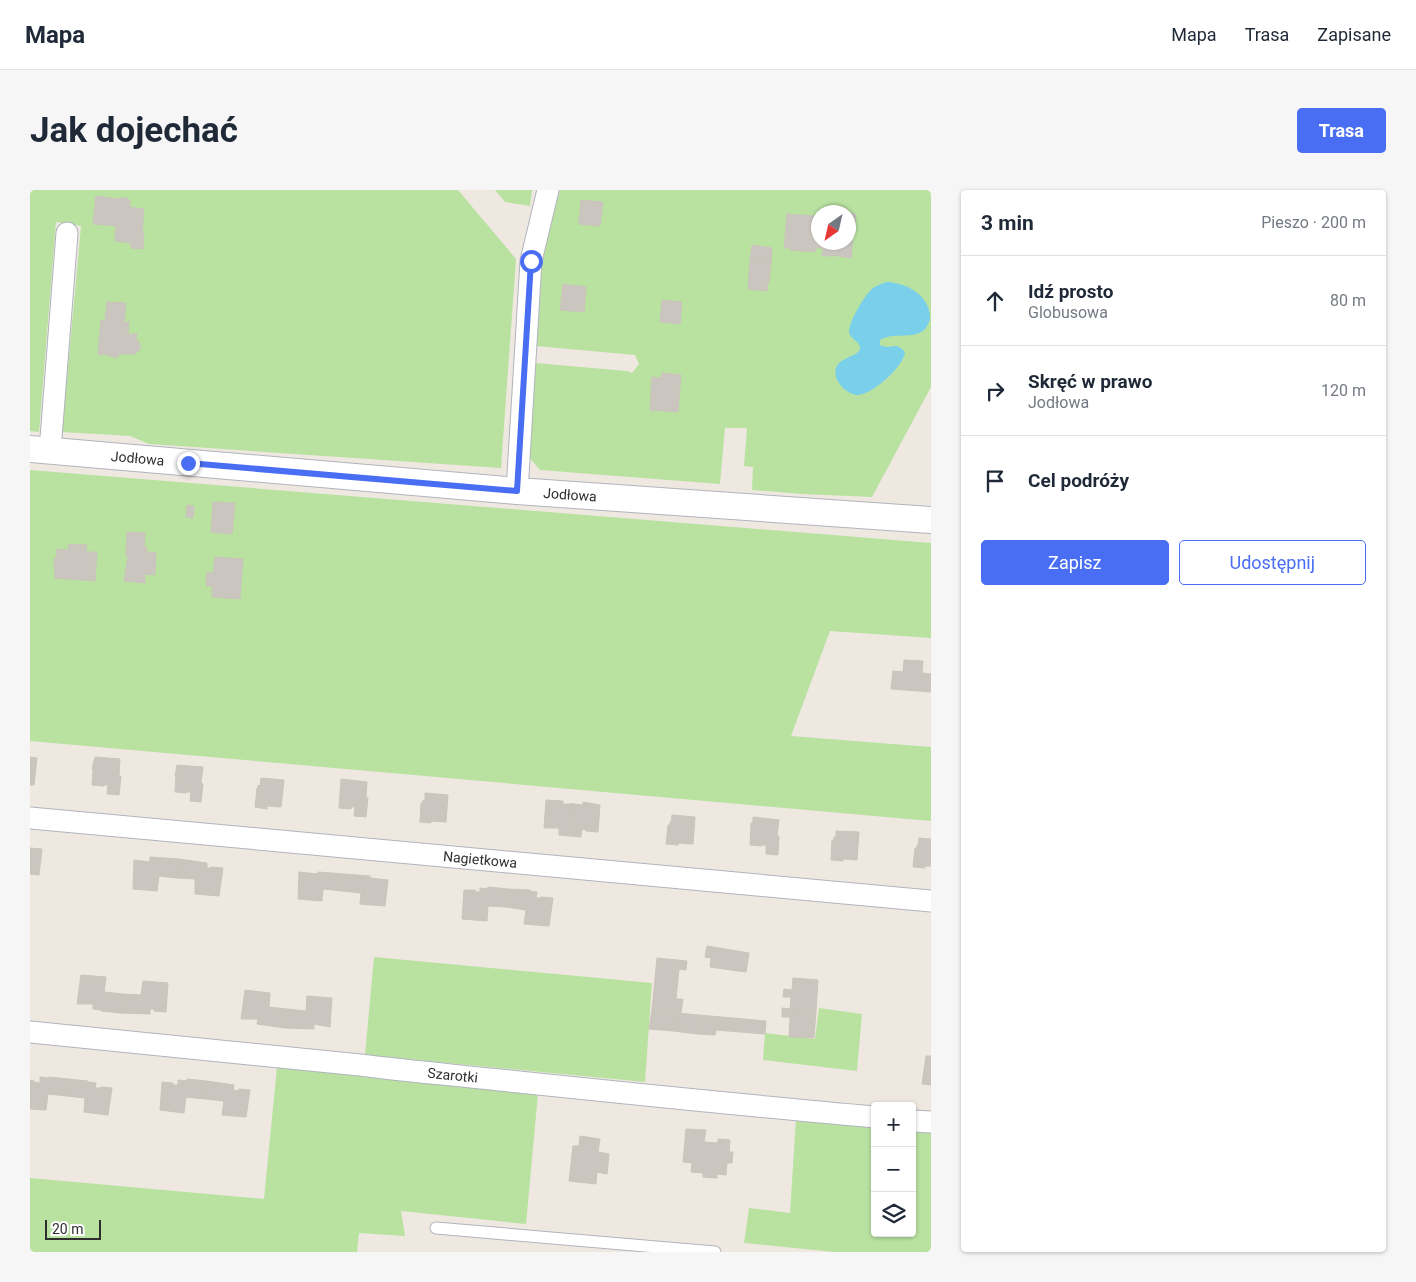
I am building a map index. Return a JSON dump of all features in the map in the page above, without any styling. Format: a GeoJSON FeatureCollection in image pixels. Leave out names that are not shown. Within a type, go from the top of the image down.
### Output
{"type":"FeatureCollection","features":[{"type":"Feature","properties":{"kind":"street"},"geometry":{"type":"LineString","coordinates":[[517,491],[531,261],[548,190]]}},
{"type":"Feature","properties":{"kind":"street"},"geometry":{"type":"LineString","coordinates":[[40,450],[67,233]]}},
{"type":"Feature","properties":{"kind":"street","name":"Jodłowa"},"geometry":{"type":"LineString","coordinates":[[40,450],[517,491],[931,520]]}},
{"type":"Feature","properties":{"kind":"street","name":"Nagietkowa"},"geometry":{"type":"LineString","coordinates":[[30,818],[931,901]]}},
{"type":"Feature","properties":{"kind":"street","name":"Szarotki"},"geometry":{"type":"LineString","coordinates":[[30,1032],[684,1100],[871,1117]]}},
{"type":"Feature","properties":{"kind":"street"},"geometry":{"type":"LineString","coordinates":[[916,1120],[931,1122]]}},
{"type":"Feature","properties":{"kind":"lane"},"geometry":{"type":"LineString","coordinates":[[436,1228],[715,1252]]}},
{"type":"Feature","properties":{"kind":"green space"},"geometry":{"type":"Polygon","coordinates":[[[30,190],[458,190],[516,259],[501,468],[149,444],[130,436],[62,432],[81,226],[56,222],[39,432],[30,431],[30,190]]]}},
{"type":"Feature","properties":{"kind":"green space"},"geometry":{"type":"Polygon","coordinates":[[[495,190],[532,190],[530,206],[505,202],[495,190]]]}},
{"type":"Feature","properties":{"kind":"green space"},"geometry":{"type":"Polygon","coordinates":[[[560,190],[931,190],[931,387],[872,497],[752,490],[753,467],[744,466],[747,428],[725,428],[720,484],[540,470],[526,454],[535,363],[632,373],[639,364],[635,355],[536,346],[542,259],[560,190]]]}},
{"type":"Feature","properties":{"kind":"green space"},"geometry":{"type":"Polygon","coordinates":[[[30,470],[931,543],[931,638],[830,631],[791,736],[931,747],[931,821],[30,741],[30,470]]]}},
{"type":"Feature","properties":{"kind":"green space"},"geometry":{"type":"Polygon","coordinates":[[[374,957],[652,983],[645,1082],[365,1055],[374,957]]]}},
{"type":"Feature","properties":{"kind":"green space"},"geometry":{"type":"Polygon","coordinates":[[[819,1008],[862,1014],[857,1071],[763,1060],[765,1033],[815,1039],[819,1008]]]}},
{"type":"Feature","properties":{"kind":"green space"},"geometry":{"type":"Polygon","coordinates":[[[277,1067],[538,1094],[526,1224],[401,1211],[405,1236],[359,1233],[357,1252],[30,1252],[30,1178],[264,1199],[277,1067]]]}},
{"type":"Feature","properties":{"kind":"green space"},"geometry":{"type":"Polygon","coordinates":[[[796,1119],[871,1125],[871,1237],[916,1237],[916,1128],[931,1130],[931,1252],[835,1252],[744,1243],[749,1208],[790,1213],[796,1119]]]}},
{"type":"Feature","properties":{"kind":"water"},"geometry":{"type":"Polygon","coordinates":[[[887,282],[909,288],[922,297],[929,311],[930,320],[924,330],[916,334],[890,336],[880,340],[880,345],[884,347],[895,346],[901,348],[905,352],[903,358],[894,371],[880,384],[865,393],[856,395],[848,392],[839,383],[836,377],[836,370],[842,361],[859,351],[859,345],[849,332],[851,322],[860,304],[872,289],[887,282]]]}},
{"type":"Feature","properties":{"kind":"building"},"geometry":{"type":"Polygon","coordinates":[[[96,196],[125,198],[130,200],[130,207],[144,209],[143,249],[131,248],[131,243],[115,241],[116,226],[93,224],[96,196]]]}},
{"type":"Feature","properties":{"kind":"building"},"geometry":{"type":"Polygon","coordinates":[[[581,200],[603,202],[600,226],[579,224],[581,200]]]}},
{"type":"Feature","properties":{"kind":"building"},"geometry":{"type":"Polygon","coordinates":[[[787,214],[811,216],[811,250],[815,250],[815,252],[784,248],[787,214]]]}},
{"type":"Feature","properties":{"kind":"building"},"geometry":{"type":"Polygon","coordinates":[[[752,245],[772,248],[771,263],[750,261],[752,245]]]}},
{"type":"Feature","properties":{"kind":"building"},"geometry":{"type":"Polygon","coordinates":[[[823,250],[852,250],[851,258],[831,255],[822,256],[823,250]]]}},
{"type":"Feature","properties":{"kind":"building"},"geometry":{"type":"Polygon","coordinates":[[[750,261],[771,263],[767,291],[748,289],[750,261]]]}},
{"type":"Feature","properties":{"kind":"building"},"geometry":{"type":"Polygon","coordinates":[[[563,284],[586,287],[584,312],[560,310],[563,284]]]}},
{"type":"Feature","properties":{"kind":"building"},"geometry":{"type":"Polygon","coordinates":[[[662,300],[682,302],[680,324],[660,322],[662,300]]]}},
{"type":"Feature","properties":{"kind":"building"},"geometry":{"type":"Polygon","coordinates":[[[107,302],[126,303],[124,322],[129,322],[128,334],[137,334],[136,339],[140,343],[140,350],[135,352],[135,354],[119,354],[115,358],[98,354],[101,320],[105,320],[107,302]]]}},
{"type":"Feature","properties":{"kind":"building"},"geometry":{"type":"Polygon","coordinates":[[[662,373],[681,375],[678,412],[650,410],[652,377],[661,378],[662,373]]]}},
{"type":"Feature","properties":{"kind":"building"},"geometry":{"type":"Polygon","coordinates":[[[213,502],[235,503],[232,534],[211,532],[213,502]]]}},
{"type":"Feature","properties":{"kind":"building"},"geometry":{"type":"Polygon","coordinates":[[[187,505],[194,506],[193,518],[186,517],[187,505]]]}},
{"type":"Feature","properties":{"kind":"building"},"geometry":{"type":"Polygon","coordinates":[[[127,532],[145,533],[144,547],[147,547],[147,552],[156,553],[155,575],[145,574],[145,583],[124,581],[128,556],[126,556],[127,532]]]}},
{"type":"Feature","properties":{"kind":"building"},"geometry":{"type":"Polygon","coordinates":[[[69,544],[87,545],[86,552],[97,552],[95,581],[55,578],[54,558],[56,559],[57,549],[68,550],[69,544]]]}},
{"type":"Feature","properties":{"kind":"building"},"geometry":{"type":"Polygon","coordinates":[[[215,557],[243,559],[240,599],[212,597],[212,586],[206,586],[207,572],[213,573],[215,557]]]}},
{"type":"Feature","properties":{"kind":"building"},"geometry":{"type":"Polygon","coordinates":[[[904,660],[923,661],[922,673],[931,674],[931,692],[891,689],[893,671],[903,672],[904,660]]]}},
{"type":"Feature","properties":{"kind":"building"},"geometry":{"type":"Polygon","coordinates":[[[30,757],[37,758],[34,785],[30,785],[30,757]]]}},
{"type":"Feature","properties":{"kind":"building"},"geometry":{"type":"Polygon","coordinates":[[[95,757],[120,759],[119,795],[107,794],[108,785],[92,785],[92,769],[95,757]]]}},
{"type":"Feature","properties":{"kind":"building"},"geometry":{"type":"Polygon","coordinates":[[[177,765],[203,767],[201,802],[190,801],[191,792],[175,792],[177,765]]]}},
{"type":"Feature","properties":{"kind":"building"},"geometry":{"type":"Polygon","coordinates":[[[261,778],[284,780],[281,807],[267,806],[267,809],[255,807],[257,788],[258,785],[260,786],[261,778]]]}},
{"type":"Feature","properties":{"kind":"building"},"geometry":{"type":"Polygon","coordinates":[[[341,779],[367,782],[366,817],[354,816],[355,807],[351,807],[351,809],[339,808],[341,779]]]}},
{"type":"Feature","properties":{"kind":"building"},"geometry":{"type":"Polygon","coordinates":[[[425,793],[448,795],[446,822],[420,822],[421,803],[425,800],[425,793]]]}},
{"type":"Feature","properties":{"kind":"building"},"geometry":{"type":"Polygon","coordinates":[[[546,800],[563,801],[563,804],[573,803],[570,836],[559,835],[559,828],[544,828],[546,800]]]}},
{"type":"Feature","properties":{"kind":"building"},"geometry":{"type":"Polygon","coordinates":[[[583,802],[600,805],[598,832],[582,829],[581,837],[570,836],[573,803],[583,805],[583,802]]]}},
{"type":"Feature","properties":{"kind":"building"},"geometry":{"type":"Polygon","coordinates":[[[672,815],[695,817],[693,844],[666,844],[668,825],[670,825],[672,815]]]}},
{"type":"Feature","properties":{"kind":"building"},"geometry":{"type":"Polygon","coordinates":[[[753,817],[779,820],[777,836],[779,836],[778,855],[766,854],[766,845],[750,845],[753,817]]]}},
{"type":"Feature","properties":{"kind":"building"},"geometry":{"type":"Polygon","coordinates":[[[836,831],[859,832],[857,860],[831,860],[832,840],[834,841],[834,837],[836,837],[836,831]]]}},
{"type":"Feature","properties":{"kind":"building"},"geometry":{"type":"Polygon","coordinates":[[[919,838],[931,839],[931,866],[925,866],[925,868],[913,867],[915,848],[917,848],[919,838]]]}},
{"type":"Feature","properties":{"kind":"building"},"geometry":{"type":"Polygon","coordinates":[[[30,848],[42,849],[39,875],[30,874],[30,848]]]}},
{"type":"Feature","properties":{"kind":"building"},"geometry":{"type":"Polygon","coordinates":[[[150,857],[179,859],[177,878],[159,876],[157,891],[133,889],[134,860],[150,862],[150,857]]]}},
{"type":"Feature","properties":{"kind":"building"},"geometry":{"type":"Polygon","coordinates":[[[179,859],[207,863],[207,868],[223,868],[219,896],[195,894],[195,879],[177,878],[179,859]]]}},
{"type":"Feature","properties":{"kind":"building"},"geometry":{"type":"Polygon","coordinates":[[[299,872],[344,874],[342,891],[323,889],[322,901],[298,899],[299,872]]]}},
{"type":"Feature","properties":{"kind":"building"},"geometry":{"type":"Polygon","coordinates":[[[344,874],[370,876],[370,878],[388,880],[385,906],[360,904],[361,893],[342,891],[344,874]]]}},
{"type":"Feature","properties":{"kind":"building"},"geometry":{"type":"Polygon","coordinates":[[[488,887],[508,889],[506,907],[488,906],[487,921],[462,919],[464,890],[480,892],[480,888],[488,889],[488,887]]]}},
{"type":"Feature","properties":{"kind":"building"},"geometry":{"type":"Polygon","coordinates":[[[508,889],[537,892],[536,898],[553,898],[549,926],[524,924],[526,910],[506,907],[508,889]]]}},
{"type":"Feature","properties":{"kind":"building"},"geometry":{"type":"Polygon","coordinates":[[[707,946],[749,953],[746,972],[710,967],[711,958],[705,957],[707,946]]]}},
{"type":"Feature","properties":{"kind":"building"},"geometry":{"type":"Polygon","coordinates":[[[657,958],[687,961],[686,970],[679,969],[676,999],[683,999],[681,1013],[652,1010],[657,958]]]}},
{"type":"Feature","properties":{"kind":"building"},"geometry":{"type":"Polygon","coordinates":[[[81,975],[106,977],[104,992],[123,994],[121,1013],[93,1009],[93,1004],[77,1004],[81,975]]]}},
{"type":"Feature","properties":{"kind":"building"},"geometry":{"type":"Polygon","coordinates":[[[793,978],[818,980],[816,1011],[790,1009],[791,997],[783,997],[784,989],[792,990],[793,978]]]}},
{"type":"Feature","properties":{"kind":"building"},"geometry":{"type":"Polygon","coordinates":[[[143,981],[168,983],[166,1012],[150,1009],[150,1014],[121,1013],[123,994],[141,995],[143,981]]]}},
{"type":"Feature","properties":{"kind":"building"},"geometry":{"type":"Polygon","coordinates":[[[245,990],[270,993],[269,1007],[287,1009],[285,1028],[257,1024],[258,1019],[241,1019],[245,990]]]}},
{"type":"Feature","properties":{"kind":"building"},"geometry":{"type":"Polygon","coordinates":[[[307,996],[332,998],[330,1027],[314,1024],[314,1029],[285,1028],[287,1009],[306,1011],[307,996]]]}},
{"type":"Feature","properties":{"kind":"building"},"geometry":{"type":"Polygon","coordinates":[[[782,1008],[816,1011],[814,1038],[789,1037],[790,1017],[782,1017],[782,1008]]]}},
{"type":"Feature","properties":{"kind":"building"},"geometry":{"type":"Polygon","coordinates":[[[652,1010],[676,1013],[673,1031],[649,1029],[652,1010]]]}},
{"type":"Feature","properties":{"kind":"building"},"geometry":{"type":"Polygon","coordinates":[[[676,1013],[699,1015],[698,1034],[673,1031],[676,1013]]]}},
{"type":"Feature","properties":{"kind":"building"},"geometry":{"type":"Polygon","coordinates":[[[699,1015],[766,1021],[765,1034],[716,1030],[715,1035],[698,1034],[699,1015]]]}},
{"type":"Feature","properties":{"kind":"building"},"geometry":{"type":"Polygon","coordinates":[[[926,1056],[931,1056],[931,1085],[922,1084],[926,1056]]]}},
{"type":"Feature","properties":{"kind":"building"},"geometry":{"type":"Polygon","coordinates":[[[40,1077],[68,1079],[67,1096],[48,1094],[46,1110],[30,1109],[30,1080],[40,1083],[40,1077]]]}},
{"type":"Feature","properties":{"kind":"building"},"geometry":{"type":"Polygon","coordinates":[[[68,1079],[96,1083],[95,1088],[112,1088],[108,1115],[84,1112],[85,1098],[67,1096],[68,1079]]]}},
{"type":"Feature","properties":{"kind":"building"},"geometry":{"type":"Polygon","coordinates":[[[187,1079],[206,1081],[205,1099],[186,1097],[184,1113],[160,1110],[162,1082],[178,1085],[178,1080],[187,1081],[187,1079]]]}},
{"type":"Feature","properties":{"kind":"building"},"geometry":{"type":"Polygon","coordinates":[[[206,1081],[234,1085],[233,1090],[250,1090],[246,1117],[222,1115],[224,1101],[205,1099],[206,1081]]]}},
{"type":"Feature","properties":{"kind":"building"},"geometry":{"type":"Polygon","coordinates":[[[686,1129],[706,1130],[704,1142],[718,1143],[718,1139],[730,1140],[729,1152],[733,1152],[732,1163],[727,1163],[726,1175],[717,1174],[717,1178],[703,1177],[703,1173],[691,1172],[692,1163],[683,1162],[686,1129]]]}},
{"type":"Feature","properties":{"kind":"building"},"geometry":{"type":"Polygon","coordinates":[[[580,1136],[600,1139],[598,1152],[609,1154],[607,1174],[597,1172],[596,1184],[569,1181],[573,1146],[579,1146],[580,1136]]]}},
{"type":"Feature","properties":{"kind":"route"},"geometry":{"type":"LineString","coordinates":[[188,463],[517,491],[531,261]]}}]}
